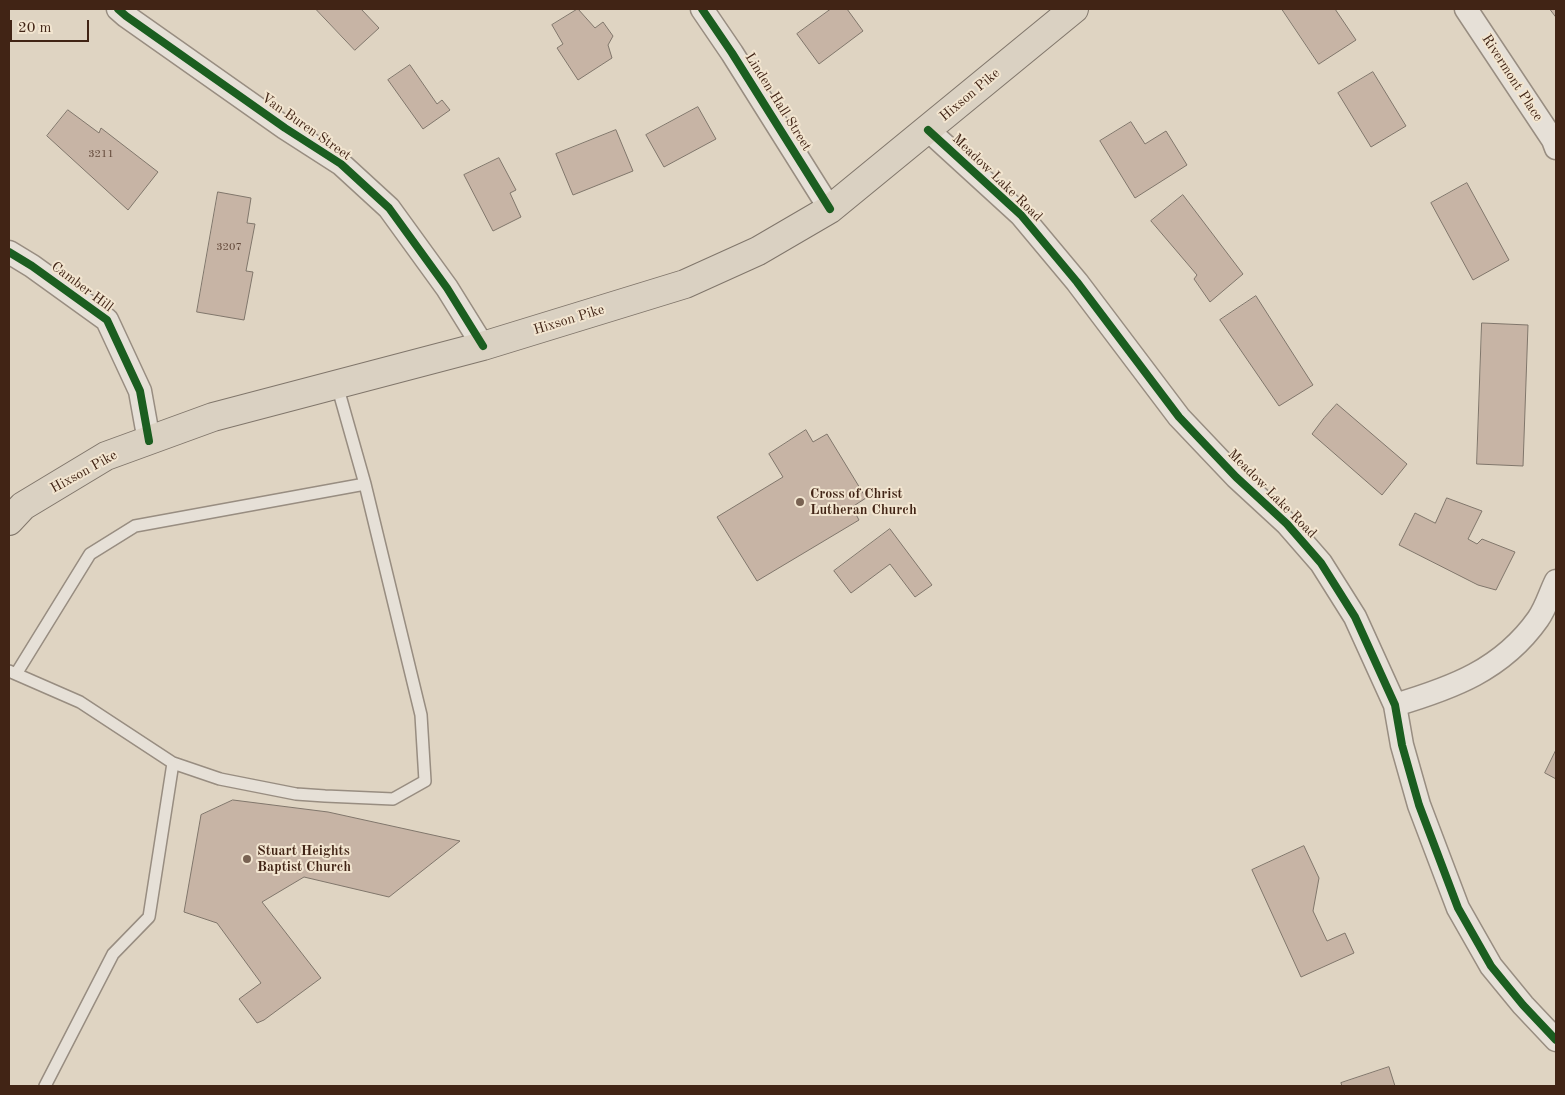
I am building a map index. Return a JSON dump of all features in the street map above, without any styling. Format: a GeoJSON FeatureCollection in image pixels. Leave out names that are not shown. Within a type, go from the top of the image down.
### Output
{"type":"FeatureCollection","features":[{"type":"Feature","properties":{"kind":"main road","name":"Hixson Pike"},"geometry":{"type":"LineString","coordinates":[[9,521],[23,506],[106,456],[213,417],[483,346],[685,284],[758,251],[830,209],[1074,9]]}},
{"type":"Feature","properties":{"kind":"street","name":"Van Buren Street"},"geometry":{"type":"LineString","coordinates":[[118,9],[285,128],[341,164],[388,208],[448,288],[483,346]]}},
{"type":"Feature","properties":{"kind":"street","name":"Linden Hall Street"},"geometry":{"type":"LineString","coordinates":[[702,9],[732,53],[830,209]]}},
{"type":"Feature","properties":{"kind":"street","name":"Rivermont Place"},"geometry":{"type":"LineString","coordinates":[[1466,9],[1556,148]]}},
{"type":"Feature","properties":{"kind":"street","name":"Meadow Lake Road"},"geometry":{"type":"LineString","coordinates":[[928,130],[1021,215],[1078,282],[1179,418],[1236,477],[1287,524],[1321,563],[1355,617],[1395,705],[1402,745],[1419,805],[1458,908],[1491,966],[1523,1005],[1556,1040]]}},
{"type":"Feature","properties":{"kind":"street","name":"Camber Hill"},"geometry":{"type":"LineString","coordinates":[[9,252],[32,266],[107,320],[140,391],[149,441]]}},
{"type":"Feature","properties":{"kind":"street"},"geometry":{"type":"LineString","coordinates":[[1395,705],[1437,692],[1482,672],[1514,648],[1539,618],[1556,581]]}},
{"type":"Feature","properties":{"kind":"lane"},"geometry":{"type":"LineString","coordinates":[[337,385],[364,484],[421,715],[425,782],[393,800],[296,794],[220,778],[173,762],[80,702],[12,673],[90,554],[135,526],[364,484]]}},
{"type":"Feature","properties":{"kind":"lane"},"geometry":{"type":"LineString","coordinates":[[45,1086],[113,954],[149,917],[173,762]]}},
{"type":"Feature","properties":{"kind":"building"},"geometry":{"type":"Polygon","coordinates":[[[316,9],[361,9],[379,28],[355,50],[316,9]]]}},
{"type":"Feature","properties":{"kind":"building"},"geometry":{"type":"Polygon","coordinates":[[[578,9],[595,28],[603,22],[613,36],[608,45],[612,58],[578,80],[557,48],[563,44],[552,25],[578,9]]]}},
{"type":"Feature","properties":{"kind":"building"},"geometry":{"type":"Polygon","coordinates":[[[831,9],[847,9],[863,31],[819,64],[797,34],[831,9]]]}},
{"type":"Feature","properties":{"kind":"building"},"geometry":{"type":"Polygon","coordinates":[[[1282,9],[1335,9],[1356,40],[1319,64],[1282,9]]]}},
{"type":"Feature","properties":{"kind":"building"},"geometry":{"type":"Polygon","coordinates":[[[1550,9],[1556,9],[1556,17],[1550,9]]]}},
{"type":"Feature","properties":{"kind":"building"},"geometry":{"type":"Polygon","coordinates":[[[410,65],[437,104],[442,100],[450,110],[423,129],[388,80],[410,65]]]}},
{"type":"Feature","properties":{"kind":"building"},"geometry":{"type":"Polygon","coordinates":[[[1373,72],[1406,126],[1371,147],[1338,93],[1373,72]]]}},
{"type":"Feature","properties":{"kind":"building"},"geometry":{"type":"Polygon","coordinates":[[[698,107],[716,139],[664,167],[646,135],[698,107]]]}},
{"type":"Feature","properties":{"kind":"building"},"geometry":{"type":"Polygon","coordinates":[[[68,110],[99,133],[101,128],[158,172],[128,210],[47,136],[68,110]]]}},
{"type":"Feature","properties":{"kind":"building"},"geometry":{"type":"Polygon","coordinates":[[[1131,122],[1145,144],[1166,131],[1187,165],[1135,198],[1100,141],[1131,122]]]}},
{"type":"Feature","properties":{"kind":"building"},"geometry":{"type":"Polygon","coordinates":[[[616,130],[633,171],[573,195],[556,154],[616,130]]]}},
{"type":"Feature","properties":{"kind":"building"},"geometry":{"type":"Polygon","coordinates":[[[499,158],[516,190],[510,193],[521,217],[493,231],[464,175],[499,158]]]}},
{"type":"Feature","properties":{"kind":"building"},"geometry":{"type":"Polygon","coordinates":[[[1467,183],[1509,260],[1473,280],[1431,203],[1467,183]]]}},
{"type":"Feature","properties":{"kind":"building"},"geometry":{"type":"Polygon","coordinates":[[[218,192],[251,198],[247,223],[255,224],[246,271],[253,272],[244,320],[197,312],[218,192]]]}},
{"type":"Feature","properties":{"kind":"building"},"geometry":{"type":"Polygon","coordinates":[[[1183,195],[1243,274],[1210,302],[1194,279],[1197,275],[1151,221],[1183,195]]]}},
{"type":"Feature","properties":{"kind":"building"},"geometry":{"type":"Polygon","coordinates":[[[1256,296],[1313,385],[1279,406],[1220,320],[1256,296]]]}},
{"type":"Feature","properties":{"kind":"building"},"geometry":{"type":"Polygon","coordinates":[[[1482,323],[1528,325],[1523,466],[1477,464],[1482,323]]]}},
{"type":"Feature","properties":{"kind":"building"},"geometry":{"type":"Polygon","coordinates":[[[1337,404],[1407,464],[1382,495],[1312,434],[1337,404]]]}},
{"type":"Feature","properties":{"kind":"building","name":"Cross of Christ Lutheran Church"},"geometry":{"type":"Polygon","coordinates":[[[806,430],[813,442],[827,434],[866,498],[852,507],[859,520],[757,581],[717,517],[783,477],[769,454],[806,430]]]}},
{"type":"Feature","properties":{"kind":"building"},"geometry":{"type":"Polygon","coordinates":[[[1447,498],[1482,511],[1468,539],[1477,544],[1482,539],[1515,552],[1496,590],[1478,585],[1399,545],[1415,513],[1435,523],[1447,498]]]}},
{"type":"Feature","properties":{"kind":"building"},"geometry":{"type":"Polygon","coordinates":[[[890,529],[932,585],[915,597],[890,564],[851,593],[834,571],[890,529]]]}},
{"type":"Feature","properties":{"kind":"building"},"geometry":{"type":"Polygon","coordinates":[[[1556,750],[1556,779],[1545,773],[1556,750]]]}},
{"type":"Feature","properties":{"kind":"building"},"geometry":{"type":"Polygon","coordinates":[[[233,800],[328,812],[460,841],[389,897],[304,877],[262,902],[321,978],[264,1020],[257,1023],[239,999],[261,983],[217,923],[184,912],[201,815],[233,800]]]}},
{"type":"Feature","properties":{"kind":"building"},"geometry":{"type":"Polygon","coordinates":[[[1304,846],[1319,878],[1313,911],[1327,941],[1345,933],[1354,953],[1301,977],[1252,870],[1304,846]]]}},
{"type":"Feature","properties":{"kind":"building"},"geometry":{"type":"Polygon","coordinates":[[[1389,1067],[1395,1086],[1342,1086],[1341,1083],[1389,1067]]]}},
{"type":"Feature","properties":{"kind":"cycle path"},"geometry":{"type":"LineString","coordinates":[[118,9],[285,128],[341,164],[389,208],[447,288],[483,346]]}},
{"type":"Feature","properties":{"kind":"cycle path"},"geometry":{"type":"LineString","coordinates":[[702,9],[732,53],[830,209]]}},
{"type":"Feature","properties":{"kind":"cycle path"},"geometry":{"type":"LineString","coordinates":[[928,130],[1021,215],[1077,282],[1179,417],[1236,477],[1287,524],[1321,563],[1355,617],[1395,705],[1402,745],[1419,805],[1458,908],[1491,966],[1523,1005],[1556,1040]]}},
{"type":"Feature","properties":{"kind":"cycle path"},"geometry":{"type":"LineString","coordinates":[[9,252],[32,266],[107,320],[140,391],[149,441]]}},
{"type":"Feature","properties":{"kind":"place","name":"Cross of Christ Lutheran Church"},"geometry":{"type":"Point","coordinates":[800,502]}},
{"type":"Feature","properties":{"kind":"place","name":"Stuart Heights Baptist Church"},"geometry":{"type":"Point","coordinates":[247,859]}}]}
